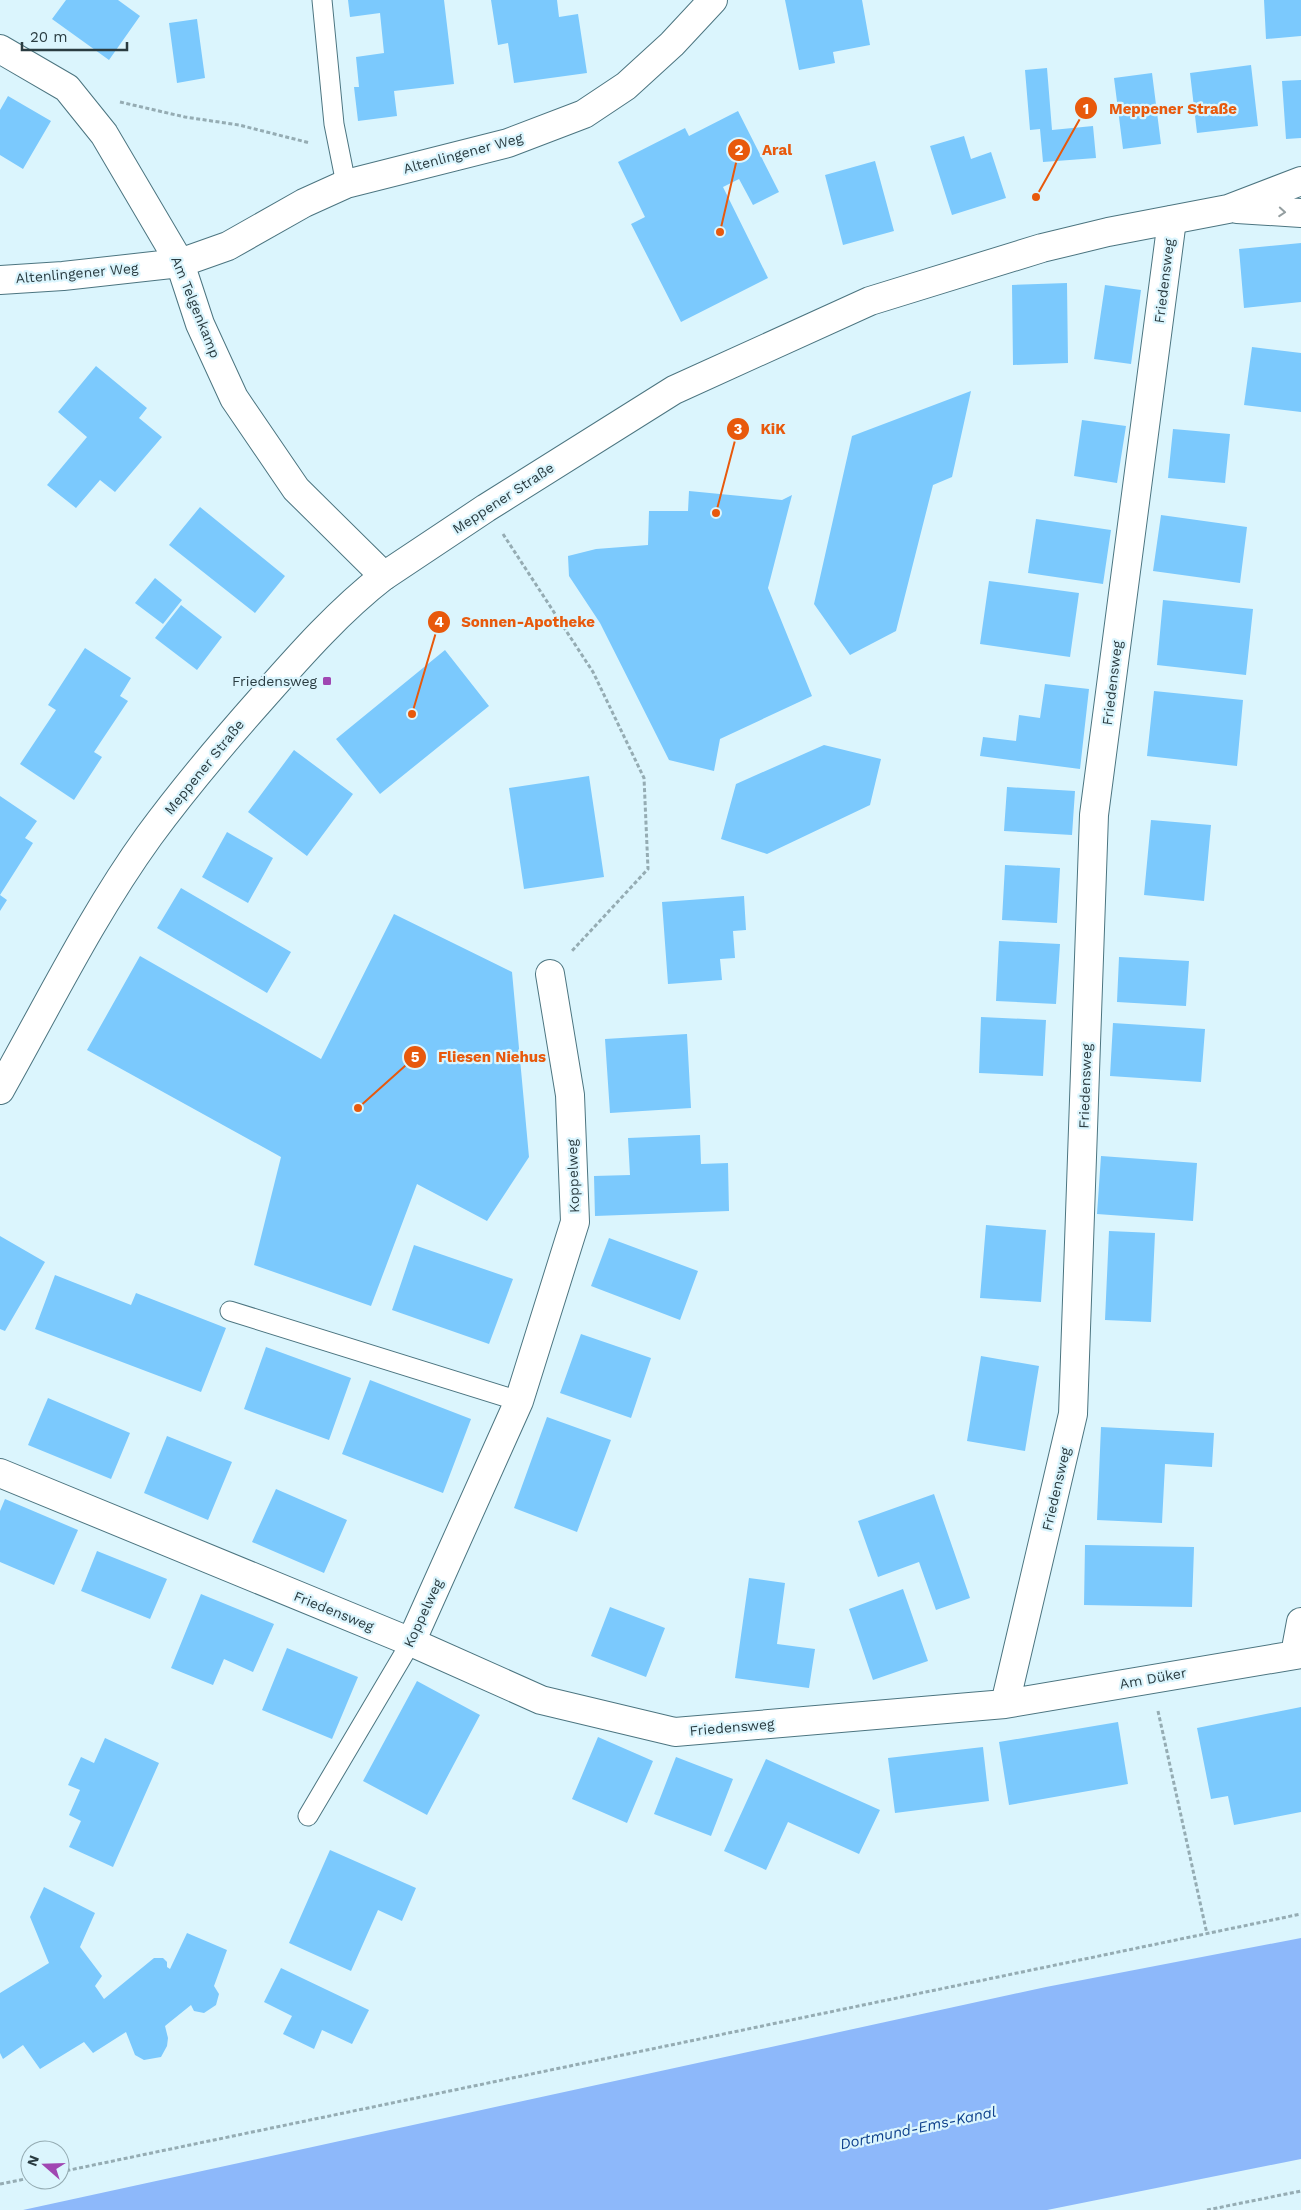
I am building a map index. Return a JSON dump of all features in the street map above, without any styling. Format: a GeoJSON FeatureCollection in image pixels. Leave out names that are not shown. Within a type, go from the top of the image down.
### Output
{"type":"FeatureCollection","features":[{"type":"Feature","properties":{"kind":"street","name":"Altenlingener Weg"},"geometry":{"type":"LineString","coordinates":[[0,280],[64,276],[180,263],[228,246],[304,203],[346,184],[508,143],[584,114],[626,86],[672,44],[713,0]]}},
{"type":"Feature","properties":{"kind":"street","name":"Am Telgenkamp"},"geometry":{"type":"LineString","coordinates":[[0,50],[68,88],[104,134],[180,263],[200,324],[234,398],[296,490],[384,576]]}},
{"type":"Feature","properties":{"kind":"street","name":"Meppener Straße"},"geometry":{"type":"LineString","coordinates":[[0,1090],[86,936],[148,837],[220,746],[297,658],[369,588],[384,576],[486,508],[674,390],[870,301],[1016,255],[1108,232],[1228,209],[1301,181]]}},
{"type":"Feature","properties":{"kind":"street","name":"Meppener Straße"},"geometry":{"type":"LineString","coordinates":[[1228,209],[1301,214]]}},
{"type":"Feature","properties":{"kind":"street","name":"Friedensweg"},"geometry":{"type":"LineString","coordinates":[[0,1474],[411,1642],[541,1700],[675,1732],[1005,1704],[1073,1414],[1094,815],[1172,220]]}},
{"type":"Feature","properties":{"kind":"street","name":"Koppelweg"},"geometry":{"type":"LineString","coordinates":[[411,1642],[518,1401],[575,1222],[570,1095],[550,974]]}},
{"type":"Feature","properties":{"kind":"street"},"geometry":{"type":"LineString","coordinates":[[1298,1654],[1301,1622]]}},
{"type":"Feature","properties":{"kind":"street","name":"Am Düker"},"geometry":{"type":"LineString","coordinates":[[1005,1704],[1298,1654]]}},
{"type":"Feature","properties":{"kind":"lane"},"geometry":{"type":"LineString","coordinates":[[322,0],[334,124],[346,184]]}},
{"type":"Feature","properties":{"kind":"lane"},"geometry":{"type":"LineString","coordinates":[[230,1311],[518,1401]]}},
{"type":"Feature","properties":{"kind":"lane","name":"Koppelweg"},"geometry":{"type":"LineString","coordinates":[[308,1816],[411,1642]]}},
{"type":"Feature","properties":{"kind":"path"},"geometry":{"type":"LineString","coordinates":[[68,88],[185,118],[238,125],[314,144]]}},
{"type":"Feature","properties":{"kind":"path"},"geometry":{"type":"LineString","coordinates":[[486,508],[593,672],[644,778],[648,869],[550,974]]}},
{"type":"Feature","properties":{"kind":"path"},"geometry":{"type":"LineString","coordinates":[[1150,1679],[1206,1934]]}},
{"type":"Feature","properties":{"kind":"path"},"geometry":{"type":"LineString","coordinates":[[70,2170],[1301,1914]]}},
{"type":"Feature","properties":{"kind":"path"},"geometry":{"type":"LineString","coordinates":[[0,2184],[20,2180]]}},
{"type":"Feature","properties":{"kind":"path"},"geometry":{"type":"LineString","coordinates":[[1207,2210],[1301,2190]]}},
{"type":"Feature","properties":{"kind":"water","name":"Dortmund-Ems-Kanal"},"geometry":{"type":"Polygon","coordinates":[[[1301,1938],[1301,2159],[1047,2210],[23,2210],[1046,1987],[1301,1938]]]}},
{"type":"Feature","properties":{"kind":"building"},"geometry":{"type":"Polygon","coordinates":[[[66,0],[118,0],[140,16],[109,60],[52,19],[66,0]]]}},
{"type":"Feature","properties":{"kind":"building"},"geometry":{"type":"Polygon","coordinates":[[[348,0],[444,0],[454,84],[394,91],[397,116],[358,121],[354,87],[359,87],[356,57],[384,53],[380,13],[350,17],[348,0]]]}},
{"type":"Feature","properties":{"kind":"building"},"geometry":{"type":"Polygon","coordinates":[[[491,0],[557,0],[559,17],[578,14],[587,73],[514,83],[508,43],[498,45],[491,0]]]}},
{"type":"Feature","properties":{"kind":"building"},"geometry":{"type":"Polygon","coordinates":[[[785,0],[862,0],[870,45],[833,52],[835,63],[799,70],[785,0]]]}},
{"type":"Feature","properties":{"kind":"building"},"geometry":{"type":"Polygon","coordinates":[[[1264,0],[1301,0],[1301,36],[1266,39],[1264,0]]]}},
{"type":"Feature","properties":{"kind":"building"},"geometry":{"type":"Polygon","coordinates":[[[197,19],[205,78],[177,83],[169,23],[197,19]]]}},
{"type":"Feature","properties":{"kind":"building"},"geometry":{"type":"Polygon","coordinates":[[[1251,65],[1258,126],[1197,133],[1190,73],[1251,65]]]}},
{"type":"Feature","properties":{"kind":"building"},"geometry":{"type":"Polygon","coordinates":[[[1047,68],[1052,130],[1093,126],[1096,158],[1043,162],[1040,129],[1030,130],[1025,70],[1047,68]]]}},
{"type":"Feature","properties":{"kind":"building"},"geometry":{"type":"Polygon","coordinates":[[[1152,73],[1161,144],[1123,149],[1114,78],[1152,73]]]}},
{"type":"Feature","properties":{"kind":"building"},"geometry":{"type":"Polygon","coordinates":[[[1301,80],[1301,138],[1286,139],[1282,81],[1301,80]]]}},
{"type":"Feature","properties":{"kind":"building"},"geometry":{"type":"Polygon","coordinates":[[[8,96],[51,121],[23,169],[0,155],[0,110],[8,96]]]}},
{"type":"Feature","properties":{"kind":"building"},"geometry":{"type":"Polygon","coordinates":[[[738,111],[779,192],[753,205],[739,179],[723,187],[768,278],[681,322],[631,224],[645,217],[618,162],[685,128],[689,136],[738,111]]]}},
{"type":"Feature","properties":{"kind":"building"},"geometry":{"type":"Polygon","coordinates":[[[964,136],[971,159],[991,152],[1006,198],[952,215],[930,146],[964,136]]]}},
{"type":"Feature","properties":{"kind":"building"},"geometry":{"type":"Polygon","coordinates":[[[875,161],[894,231],[843,245],[825,175],[875,161]]]}},
{"type":"Feature","properties":{"kind":"building"},"geometry":{"type":"Polygon","coordinates":[[[1301,243],[1301,302],[1244,308],[1239,249],[1301,243]]]}},
{"type":"Feature","properties":{"kind":"building"},"geometry":{"type":"Polygon","coordinates":[[[1067,283],[1068,363],[1013,365],[1012,285],[1067,283]]]}},
{"type":"Feature","properties":{"kind":"building"},"geometry":{"type":"Polygon","coordinates":[[[1105,285],[1141,290],[1131,364],[1094,359],[1105,285]]]}},
{"type":"Feature","properties":{"kind":"building"},"geometry":{"type":"Polygon","coordinates":[[[1252,347],[1301,353],[1301,412],[1244,405],[1252,347]]]}},
{"type":"Feature","properties":{"kind":"building"},"geometry":{"type":"Polygon","coordinates":[[[96,366],[147,408],[139,418],[162,437],[115,492],[100,480],[76,508],[47,485],[87,437],[58,412],[96,366]]]}},
{"type":"Feature","properties":{"kind":"building"},"geometry":{"type":"Polygon","coordinates":[[[971,391],[952,477],[933,485],[896,631],[850,655],[814,604],[852,436],[971,391]]]}},
{"type":"Feature","properties":{"kind":"building"},"geometry":{"type":"Polygon","coordinates":[[[1082,420],[1126,426],[1117,483],[1074,476],[1082,420]]]}},
{"type":"Feature","properties":{"kind":"building"},"geometry":{"type":"Polygon","coordinates":[[[1173,429],[1230,434],[1225,483],[1168,478],[1173,429]]]}},
{"type":"Feature","properties":{"kind":"building"},"geometry":{"type":"Polygon","coordinates":[[[689,491],[782,500],[792,495],[768,588],[812,696],[720,739],[714,771],[669,760],[600,623],[569,576],[568,556],[596,549],[648,545],[649,511],[688,511],[689,491]]]}},
{"type":"Feature","properties":{"kind":"building"},"geometry":{"type":"Polygon","coordinates":[[[200,507],[285,576],[255,613],[169,545],[200,507]]]}},
{"type":"Feature","properties":{"kind":"building"},"geometry":{"type":"Polygon","coordinates":[[[1161,515],[1247,527],[1240,583],[1153,571],[1161,515]]]}},
{"type":"Feature","properties":{"kind":"building"},"geometry":{"type":"Polygon","coordinates":[[[1036,519],[1111,530],[1103,584],[1028,573],[1036,519]]]}},
{"type":"Feature","properties":{"kind":"building"},"geometry":{"type":"Polygon","coordinates":[[[155,578],[182,600],[163,624],[135,603],[155,578]]]}},
{"type":"Feature","properties":{"kind":"building"},"geometry":{"type":"Polygon","coordinates":[[[989,581],[1079,593],[1070,657],[980,644],[989,581]]]}},
{"type":"Feature","properties":{"kind":"building"},"geometry":{"type":"Polygon","coordinates":[[[1163,600],[1253,609],[1246,675],[1157,665],[1163,600]]]}},
{"type":"Feature","properties":{"kind":"building"},"geometry":{"type":"Polygon","coordinates":[[[181,605],[222,637],[197,670],[155,638],[181,605]]]}},
{"type":"Feature","properties":{"kind":"building"},"geometry":{"type":"Polygon","coordinates":[[[85,648],[131,678],[120,696],[128,701],[94,752],[102,757],[74,800],[20,764],[56,710],[48,705],[85,648]]]}},
{"type":"Feature","properties":{"kind":"building"},"geometry":{"type":"Polygon","coordinates":[[[445,650],[489,706],[380,794],[336,739],[445,650]]]}},
{"type":"Feature","properties":{"kind":"building"},"geometry":{"type":"Polygon","coordinates":[[[1045,684],[1089,689],[1080,769],[980,756],[983,737],[1016,741],[1019,715],[1040,718],[1045,684]]]}},
{"type":"Feature","properties":{"kind":"building"},"geometry":{"type":"Polygon","coordinates":[[[1154,691],[1243,700],[1237,766],[1147,756],[1154,691]]]}},
{"type":"Feature","properties":{"kind":"building"},"geometry":{"type":"Polygon","coordinates":[[[824,745],[881,759],[870,805],[767,854],[721,839],[736,784],[824,745]]]}},
{"type":"Feature","properties":{"kind":"building"},"geometry":{"type":"Polygon","coordinates":[[[294,750],[353,794],[307,856],[248,812],[294,750]]]}},
{"type":"Feature","properties":{"kind":"building"},"geometry":{"type":"Polygon","coordinates":[[[589,776],[604,877],[524,889],[509,788],[589,776]]]}},
{"type":"Feature","properties":{"kind":"building"},"geometry":{"type":"Polygon","coordinates":[[[1007,787],[1075,791],[1072,835],[1004,831],[1007,787]]]}},
{"type":"Feature","properties":{"kind":"building"},"geometry":{"type":"Polygon","coordinates":[[[0,796],[37,821],[25,838],[33,843],[0,895],[0,796]]]}},
{"type":"Feature","properties":{"kind":"building"},"geometry":{"type":"Polygon","coordinates":[[[1151,820],[1211,825],[1204,901],[1144,895],[1151,820]]]}},
{"type":"Feature","properties":{"kind":"building"},"geometry":{"type":"Polygon","coordinates":[[[227,832],[273,858],[248,903],[202,877],[227,832]]]}},
{"type":"Feature","properties":{"kind":"building"},"geometry":{"type":"Polygon","coordinates":[[[1005,865],[1060,868],[1057,923],[1002,920],[1005,865]]]}},
{"type":"Feature","properties":{"kind":"building"},"geometry":{"type":"Polygon","coordinates":[[[181,888],[291,952],[267,993],[157,928],[181,888]]]}},
{"type":"Feature","properties":{"kind":"building"},"geometry":{"type":"Polygon","coordinates":[[[0,895],[7,900],[0,911],[0,895]]]}},
{"type":"Feature","properties":{"kind":"building"},"geometry":{"type":"Polygon","coordinates":[[[744,896],[746,930],[733,931],[735,958],[720,959],[722,980],[668,984],[662,902],[744,896]]]}},
{"type":"Feature","properties":{"kind":"building"},"geometry":{"type":"Polygon","coordinates":[[[394,914],[512,972],[529,1157],[487,1221],[417,1184],[371,1306],[254,1265],[281,1157],[87,1050],[140,956],[321,1059],[394,914]]]}},
{"type":"Feature","properties":{"kind":"building"},"geometry":{"type":"Polygon","coordinates":[[[999,941],[1060,944],[1056,1004],[996,1001],[999,941]]]}},
{"type":"Feature","properties":{"kind":"building"},"geometry":{"type":"Polygon","coordinates":[[[1119,957],[1189,961],[1186,1006],[1117,1002],[1119,957]]]}},
{"type":"Feature","properties":{"kind":"building"},"geometry":{"type":"Polygon","coordinates":[[[981,1017],[1046,1020],[1043,1076],[979,1073],[981,1017]]]}},
{"type":"Feature","properties":{"kind":"building"},"geometry":{"type":"Polygon","coordinates":[[[1113,1023],[1205,1029],[1201,1082],[1110,1076],[1113,1023]]]}},
{"type":"Feature","properties":{"kind":"building"},"geometry":{"type":"Polygon","coordinates":[[[687,1034],[691,1108],[610,1113],[605,1039],[687,1034]]]}},
{"type":"Feature","properties":{"kind":"building"},"geometry":{"type":"Polygon","coordinates":[[[700,1135],[701,1164],[728,1163],[729,1211],[595,1216],[594,1176],[630,1175],[628,1138],[700,1135]]]}},
{"type":"Feature","properties":{"kind":"building"},"geometry":{"type":"Polygon","coordinates":[[[1101,1156],[1197,1163],[1193,1221],[1097,1214],[1101,1156]]]}},
{"type":"Feature","properties":{"kind":"building"},"geometry":{"type":"Polygon","coordinates":[[[986,1225],[1046,1230],[1041,1302],[980,1298],[986,1225]]]}},
{"type":"Feature","properties":{"kind":"building"},"geometry":{"type":"Polygon","coordinates":[[[1109,1231],[1155,1233],[1151,1322],[1105,1320],[1109,1231]]]}},
{"type":"Feature","properties":{"kind":"building"},"geometry":{"type":"Polygon","coordinates":[[[0,1236],[45,1262],[5,1331],[0,1329],[0,1236]]]}},
{"type":"Feature","properties":{"kind":"building"},"geometry":{"type":"Polygon","coordinates":[[[609,1238],[698,1271],[680,1320],[591,1286],[609,1238]]]}},
{"type":"Feature","properties":{"kind":"building"},"geometry":{"type":"Polygon","coordinates":[[[414,1245],[513,1279],[489,1344],[392,1310],[414,1245]]]}},
{"type":"Feature","properties":{"kind":"building"},"geometry":{"type":"Polygon","coordinates":[[[55,1275],[131,1305],[136,1293],[226,1328],[201,1392],[35,1329],[55,1275]]]}},
{"type":"Feature","properties":{"kind":"building"},"geometry":{"type":"Polygon","coordinates":[[[581,1334],[651,1358],[631,1418],[560,1393],[581,1334]]]}},
{"type":"Feature","properties":{"kind":"building"},"geometry":{"type":"Polygon","coordinates":[[[266,1347],[351,1378],[329,1440],[244,1409],[266,1347]]]}},
{"type":"Feature","properties":{"kind":"building"},"geometry":{"type":"Polygon","coordinates":[[[981,1356],[1039,1366],[1025,1451],[967,1441],[981,1356]]]}},
{"type":"Feature","properties":{"kind":"building"},"geometry":{"type":"Polygon","coordinates":[[[370,1380],[471,1419],[443,1493],[342,1454],[370,1380]]]}},
{"type":"Feature","properties":{"kind":"building"},"geometry":{"type":"Polygon","coordinates":[[[48,1398],[130,1433],[111,1479],[28,1445],[48,1398]]]}},
{"type":"Feature","properties":{"kind":"building"},"geometry":{"type":"Polygon","coordinates":[[[547,1417],[611,1440],[577,1532],[514,1508],[547,1417]]]}},
{"type":"Feature","properties":{"kind":"building"},"geometry":{"type":"Polygon","coordinates":[[[1101,1427],[1214,1433],[1212,1467],[1165,1464],[1162,1523],[1097,1520],[1101,1427]]]}},
{"type":"Feature","properties":{"kind":"building"},"geometry":{"type":"Polygon","coordinates":[[[167,1436],[232,1462],[208,1520],[144,1493],[167,1436]]]}},
{"type":"Feature","properties":{"kind":"building"},"geometry":{"type":"Polygon","coordinates":[[[276,1489],[347,1520],[324,1573],[252,1542],[276,1489]]]}},
{"type":"Feature","properties":{"kind":"building"},"geometry":{"type":"Polygon","coordinates":[[[934,1494],[970,1598],[936,1610],[919,1562],[878,1577],[858,1521],[934,1494]]]}},
{"type":"Feature","properties":{"kind":"building"},"geometry":{"type":"Polygon","coordinates":[[[5,1499],[78,1530],[54,1585],[0,1562],[0,1511],[5,1499]]]}},
{"type":"Feature","properties":{"kind":"building"},"geometry":{"type":"Polygon","coordinates":[[[1085,1545],[1194,1547],[1192,1607],[1084,1605],[1085,1545]]]}},
{"type":"Feature","properties":{"kind":"building"},"geometry":{"type":"Polygon","coordinates":[[[97,1551],[167,1579],[150,1619],[81,1591],[97,1551]]]}},
{"type":"Feature","properties":{"kind":"building"},"geometry":{"type":"Polygon","coordinates":[[[749,1578],[785,1583],[777,1644],[815,1649],[809,1688],[735,1678],[749,1578]]]}},
{"type":"Feature","properties":{"kind":"building"},"geometry":{"type":"Polygon","coordinates":[[[903,1589],[928,1661],[873,1680],[849,1609],[903,1589]]]}},
{"type":"Feature","properties":{"kind":"building"},"geometry":{"type":"Polygon","coordinates":[[[201,1594],[274,1624],[253,1672],[224,1659],[213,1685],[171,1668],[201,1594]]]}},
{"type":"Feature","properties":{"kind":"building"},"geometry":{"type":"Polygon","coordinates":[[[610,1607],[665,1628],[646,1677],[591,1656],[610,1607]]]}},
{"type":"Feature","properties":{"kind":"building"},"geometry":{"type":"Polygon","coordinates":[[[287,1648],[358,1677],[332,1739],[262,1710],[287,1648]]]}},
{"type":"Feature","properties":{"kind":"building"},"geometry":{"type":"Polygon","coordinates":[[[417,1681],[480,1715],[427,1815],[363,1781],[417,1681]]]}},
{"type":"Feature","properties":{"kind":"building"},"geometry":{"type":"Polygon","coordinates":[[[1301,1707],[1301,1812],[1234,1825],[1228,1796],[1211,1799],[1197,1728],[1301,1707]]]}},
{"type":"Feature","properties":{"kind":"building"},"geometry":{"type":"Polygon","coordinates":[[[1118,1722],[1128,1784],[1009,1805],[999,1742],[1118,1722]]]}},
{"type":"Feature","properties":{"kind":"building"},"geometry":{"type":"Polygon","coordinates":[[[598,1737],[653,1761],[627,1823],[572,1799],[598,1737]]]}},
{"type":"Feature","properties":{"kind":"building"},"geometry":{"type":"Polygon","coordinates":[[[105,1738],[159,1763],[113,1867],[69,1847],[81,1821],[69,1815],[80,1790],[68,1785],[81,1757],[94,1763],[105,1738]]]}},
{"type":"Feature","properties":{"kind":"building"},"geometry":{"type":"Polygon","coordinates":[[[983,1747],[989,1801],[895,1813],[888,1758],[983,1747]]]}},
{"type":"Feature","properties":{"kind":"building"},"geometry":{"type":"Polygon","coordinates":[[[676,1757],[733,1779],[711,1836],[654,1814],[676,1757]]]}},
{"type":"Feature","properties":{"kind":"building"},"geometry":{"type":"Polygon","coordinates":[[[766,1759],[880,1810],[859,1854],[788,1822],[766,1870],[724,1851],[766,1759]]]}},
{"type":"Feature","properties":{"kind":"building"},"geometry":{"type":"Polygon","coordinates":[[[330,1850],[416,1888],[402,1921],[378,1910],[351,1971],[289,1943],[330,1850]]]}},
{"type":"Feature","properties":{"kind":"building"},"geometry":{"type":"Polygon","coordinates":[[[44,1887],[95,1913],[80,1947],[102,1976],[95,1986],[104,1999],[154,1958],[163,1958],[170,1969],[187,1933],[227,1950],[214,1986],[219,1994],[216,2005],[204,2013],[194,2011],[191,2005],[165,2026],[168,2038],[167,2046],[161,2057],[144,2060],[135,2055],[126,2032],[93,2053],[84,2042],[40,2069],[23,2045],[3,2059],[0,2053],[0,1993],[49,1963],[30,1917],[44,1887]]]}},
{"type":"Feature","properties":{"kind":"building"},"geometry":{"type":"Polygon","coordinates":[[[281,1968],[369,2010],[352,2044],[322,2030],[314,2049],[283,2034],[292,2016],[264,2002],[281,1968]]]}},
{"type":"Feature","properties":{"kind":"place","name":"Meppener Straße"},"geometry":{"type":"Point","coordinates":[1036,197]}},
{"type":"Feature","properties":{"kind":"place","name":"Aral"},"geometry":{"type":"Point","coordinates":[720,232]}},
{"type":"Feature","properties":{"kind":"place","name":"KiK"},"geometry":{"type":"Point","coordinates":[716,513]}},
{"type":"Feature","properties":{"kind":"place","name":"Friedensweg"},"geometry":{"type":"Point","coordinates":[327,681]}},
{"type":"Feature","properties":{"kind":"place","name":"Sonnen-Apotheke"},"geometry":{"type":"Point","coordinates":[412,714]}},
{"type":"Feature","properties":{"kind":"place","name":"Fliesen Niehus"},"geometry":{"type":"Point","coordinates":[358,1108]}}]}
